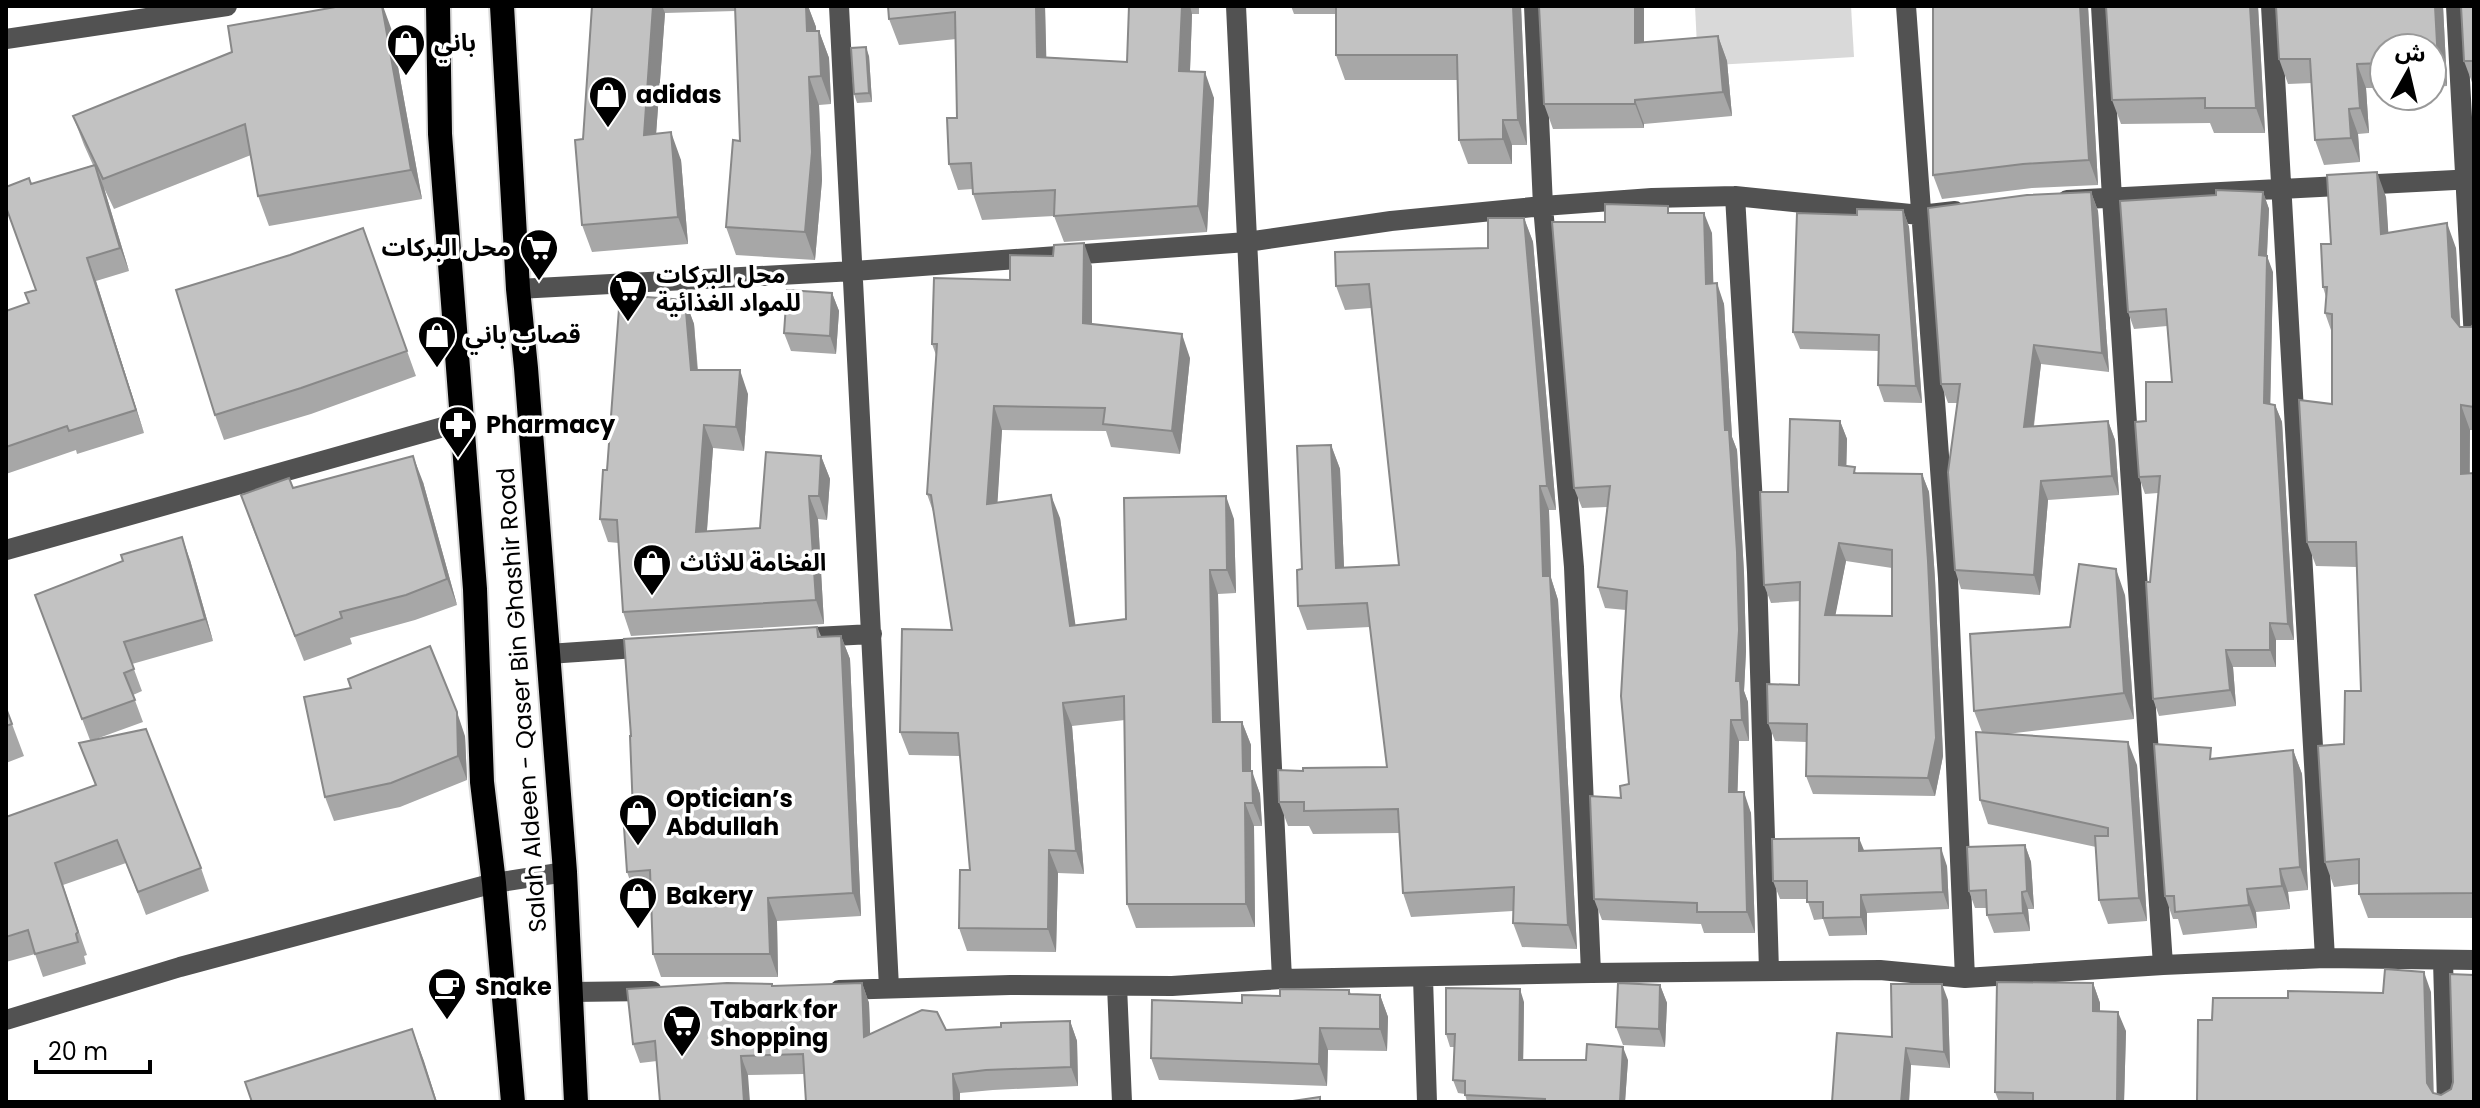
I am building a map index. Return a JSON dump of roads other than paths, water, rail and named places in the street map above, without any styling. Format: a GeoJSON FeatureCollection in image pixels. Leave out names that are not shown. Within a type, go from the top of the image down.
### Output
{"type":"FeatureCollection","features":[{"type":"Feature","properties":{"kind":"highway","name":"Salah Aldeen - Qaser Bin Ghashir Road"},"geometry":{"type":"LineString","coordinates":[[438,6],[440,134],[475,589],[482,782],[513,1102]]}},
{"type":"Feature","properties":{"kind":"highway","name":"Salah Aldeen - Qaser Bin Ghashir Road"},"geometry":{"type":"LineString","coordinates":[[502,6],[518,289],[565,872],[576,1102]]}},
{"type":"Feature","properties":{"kind":"street"},"geometry":{"type":"LineString","coordinates":[[6,37],[227,6]]}},
{"type":"Feature","properties":{"kind":"street"},"geometry":{"type":"LineString","coordinates":[[839,6],[889,987]]}},
{"type":"Feature","properties":{"kind":"street"},"geometry":{"type":"LineString","coordinates":[[1236,6],[1282,979]]}},
{"type":"Feature","properties":{"kind":"street"},"geometry":{"type":"LineString","coordinates":[[1534,6],[1543,206],[1574,567],[1591,973]]}},
{"type":"Feature","properties":{"kind":"street"},"geometry":{"type":"LineString","coordinates":[[1906,6],[1948,578],[1965,978]]}},
{"type":"Feature","properties":{"kind":"street"},"geometry":{"type":"LineString","coordinates":[[2101,6],[2163,965]]}},
{"type":"Feature","properties":{"kind":"street"},"geometry":{"type":"LineString","coordinates":[[2271,6],[2325,958]]}},
{"type":"Feature","properties":{"kind":"street"},"geometry":{"type":"LineString","coordinates":[[2456,6],[2470,179],[2474,340]]}},
{"type":"Feature","properties":{"kind":"street"},"geometry":{"type":"LineString","coordinates":[[2048,201],[2470,179]]}},
{"type":"Feature","properties":{"kind":"street"},"geometry":{"type":"LineString","coordinates":[[518,289],[854,271],[1247,242],[1391,221],[1652,198],[1735,196],[1920,215],[1977,208]]}},
{"type":"Feature","properties":{"kind":"street"},"geometry":{"type":"LineString","coordinates":[[1735,196],[1757,572],[1769,971]]}},
{"type":"Feature","properties":{"kind":"street"},"geometry":{"type":"LineString","coordinates":[[6,550],[461,422]]}},
{"type":"Feature","properties":{"kind":"street"},"geometry":{"type":"LineString","coordinates":[[795,638],[872,634]]}},
{"type":"Feature","properties":{"kind":"street"},"geometry":{"type":"LineString","coordinates":[[548,654],[671,646]]}},
{"type":"Feature","properties":{"kind":"street"},"geometry":{"type":"LineString","coordinates":[[6,1020],[180,967],[494,883],[565,872]]}},
{"type":"Feature","properties":{"kind":"street"},"geometry":{"type":"LineString","coordinates":[[825,991],[889,987],[1228,985],[1282,979],[1591,973],[1880,970],[1965,978],[2325,958],[2474,960]]}},
{"type":"Feature","properties":{"kind":"street"},"geometry":{"type":"LineString","coordinates":[[2443,961],[2447,1102]]}},
{"type":"Feature","properties":{"kind":"street"},"geometry":{"type":"LineString","coordinates":[[1423,978],[1427,1102]]}},
{"type":"Feature","properties":{"kind":"street"},"geometry":{"type":"LineString","coordinates":[[1117,986],[1122,1102]]}},
{"type":"Feature","properties":{"kind":"street"},"geometry":{"type":"LineString","coordinates":[[571,992],[675,990]]}},
{"type":"Feature","properties":{"kind":"place","name":"باني"},"geometry":{"type":"Point","coordinates":[406,77]}},
{"type":"Feature","properties":{"kind":"place","name":"adidas"},"geometry":{"type":"Point","coordinates":[608,129]}},
{"type":"Feature","properties":{"kind":"place","name":"محل البركات"},"geometry":{"type":"Point","coordinates":[539,282]}},
{"type":"Feature","properties":{"kind":"place","name":"محل البركات للمواد الغذائية"},"geometry":{"type":"Point","coordinates":[628,323]}},
{"type":"Feature","properties":{"kind":"place","name":"قصاب باني"},"geometry":{"type":"Point","coordinates":[437,369]}},
{"type":"Feature","properties":{"kind":"place","name":"Pharmacy"},"geometry":{"type":"Point","coordinates":[458,459]}},
{"type":"Feature","properties":{"kind":"place","name":"الفخامة للاثاث"},"geometry":{"type":"Point","coordinates":[652,597]}},
{"type":"Feature","properties":{"kind":"place","name":"Optician’s Abdullah"},"geometry":{"type":"Point","coordinates":[638,847]}},
{"type":"Feature","properties":{"kind":"place","name":"Bakery"},"geometry":{"type":"Point","coordinates":[638,930]}},
{"type":"Feature","properties":{"kind":"place","name":"Snake"},"geometry":{"type":"Point","coordinates":[447,1021]}},
{"type":"Feature","properties":{"kind":"place","name":"Tabark for Shopping"},"geometry":{"type":"Point","coordinates":[682,1058]}}]}
